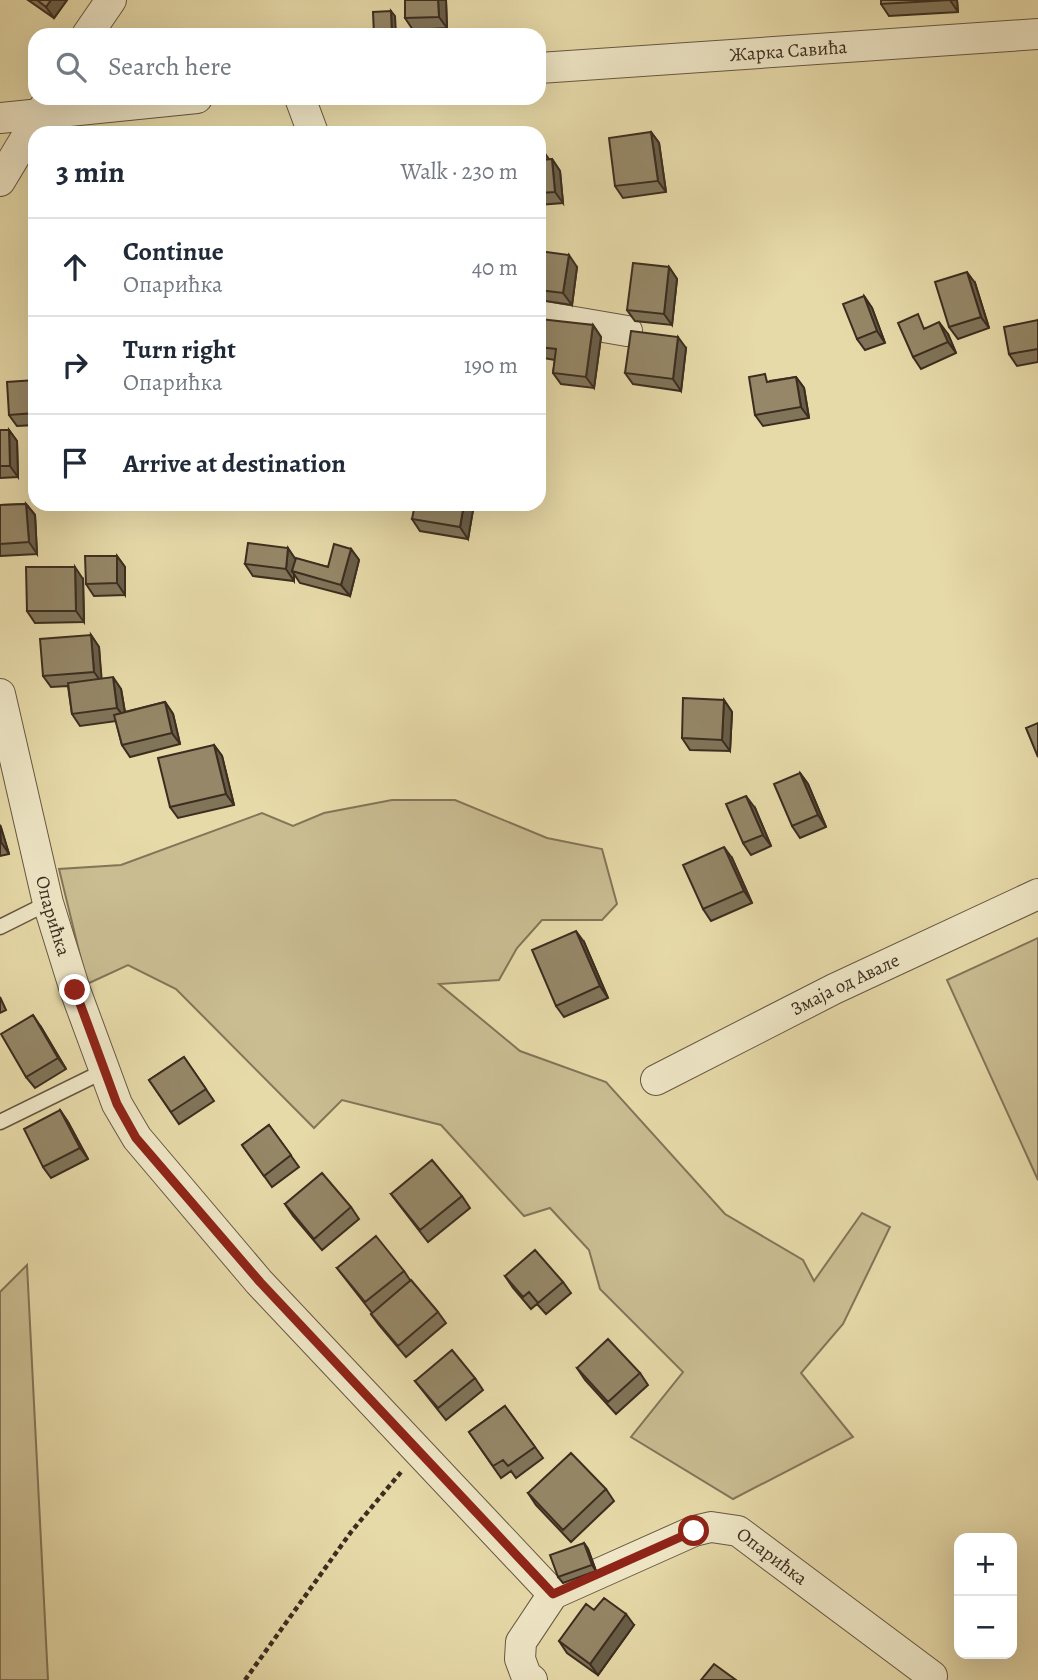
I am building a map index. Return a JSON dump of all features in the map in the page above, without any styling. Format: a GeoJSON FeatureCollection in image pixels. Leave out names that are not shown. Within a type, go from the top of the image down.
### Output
{"type":"FeatureCollection","features":[{"type":"Feature","properties":{"kind":"street"},"geometry":{"type":"LineString","coordinates":[[92,28],[111,0]]}},
{"type":"Feature","properties":{"kind":"street","name":"Жарка Савића"},"geometry":{"type":"LineString","coordinates":[[546,68],[1038,34]]}},
{"type":"Feature","properties":{"kind":"street"},"geometry":{"type":"LineString","coordinates":[[0,118],[45,106],[64,105]]}},
{"type":"Feature","properties":{"kind":"street"},"geometry":{"type":"LineString","coordinates":[[303,105],[310,126]]}},
{"type":"Feature","properties":{"kind":"street"},"geometry":{"type":"LineString","coordinates":[[33,126],[45,106]]}},
{"type":"Feature","properties":{"kind":"street"},"geometry":{"type":"LineString","coordinates":[[0,181],[28,134]]}},
{"type":"Feature","properties":{"kind":"street"},"geometry":{"type":"LineString","coordinates":[[546,317],[627,331]]}},
{"type":"Feature","properties":{"kind":"street","name":"Опарићка"},"geometry":{"type":"LineString","coordinates":[[0,694],[48,904],[104,1071],[136,1138],[260,1282],[417,1452],[553,1594],[694,1531],[726,1527],[738,1531],[932,1676]]}},
{"type":"Feature","properties":{"kind":"street","name":"Змаја од Авале"},"geometry":{"type":"LineString","coordinates":[[656,1080],[834,989],[1038,894]]}},
{"type":"Feature","properties":{"kind":"street"},"geometry":{"type":"LineString","coordinates":[[532,1680],[526,1675],[520,1659],[521,1642],[553,1594]]}},
{"type":"Feature","properties":{"kind":"lane"},"geometry":{"type":"LineString","coordinates":[[0,927],[48,904]]}},
{"type":"Feature","properties":{"kind":"lane"},"geometry":{"type":"LineString","coordinates":[[0,1122],[104,1071]]}},
{"type":"Feature","properties":{"kind":"path"},"geometry":{"type":"LineString","coordinates":[[245,1680],[351,1532],[417,1452]]}},
{"type":"Feature","properties":{"kind":"shaded area"},"geometry":{"type":"Polygon","coordinates":[[[392,800],[455,800],[547,838],[602,849],[617,904],[602,920],[542,920],[517,948],[499,980],[439,984],[520,1051],[606,1082],[725,1214],[803,1260],[814,1281],[862,1213],[890,1227],[843,1324],[801,1373],[853,1437],[733,1499],[631,1437],[683,1372],[600,1289],[589,1250],[550,1208],[524,1216],[441,1125],[342,1100],[314,1128],[176,989],[128,965],[87,984],[59,869],[121,865],[262,813],[293,826],[324,813],[392,800]]]}},
{"type":"Feature","properties":{"kind":"shaded area"},"geometry":{"type":"Polygon","coordinates":[[[1038,938],[1038,1180],[947,980],[1038,938]]]}},
{"type":"Feature","properties":{"kind":"shaded area"},"geometry":{"type":"Polygon","coordinates":[[[27,1265],[48,1680],[0,1680],[0,1292],[27,1265]]]}},
{"type":"Feature","properties":{"kind":"building"},"geometry":{"type":"Polygon","coordinates":[[[37,0],[51,0],[46,7],[37,0]]]}},
{"type":"Feature","properties":{"kind":"building"},"geometry":{"type":"Polygon","coordinates":[[[405,0],[438,0],[439,17],[405,18],[405,0]]]}},
{"type":"Feature","properties":{"kind":"building"},"geometry":{"type":"Polygon","coordinates":[[[881,0],[950,0],[881,4],[881,0]]]}},
{"type":"Feature","properties":{"kind":"building"},"geometry":{"type":"Polygon","coordinates":[[[391,11],[392,28],[374,28],[373,12],[391,11]]]}},
{"type":"Feature","properties":{"kind":"building"},"geometry":{"type":"Polygon","coordinates":[[[651,132],[658,181],[615,186],[609,138],[651,132]]]}},
{"type":"Feature","properties":{"kind":"building"},"geometry":{"type":"Polygon","coordinates":[[[552,159],[555,192],[546,193],[546,160],[552,159]]]}},
{"type":"Feature","properties":{"kind":"building"},"geometry":{"type":"Polygon","coordinates":[[[546,252],[569,255],[563,293],[546,291],[546,252]]]}},
{"type":"Feature","properties":{"kind":"building"},"geometry":{"type":"Polygon","coordinates":[[[633,263],[669,267],[664,314],[627,310],[633,263]]]}},
{"type":"Feature","properties":{"kind":"building"},"geometry":{"type":"Polygon","coordinates":[[[967,272],[981,317],[949,327],[935,282],[967,272]]]}},
{"type":"Feature","properties":{"kind":"building"},"geometry":{"type":"Polygon","coordinates":[[[864,296],[877,331],[857,339],[843,304],[864,296]]]}},
{"type":"Feature","properties":{"kind":"building"},"geometry":{"type":"Polygon","coordinates":[[[918,314],[924,329],[939,322],[948,342],[913,357],[898,323],[918,314]]]}},
{"type":"Feature","properties":{"kind":"building"},"geometry":{"type":"Polygon","coordinates":[[[546,320],[593,325],[586,377],[553,373],[556,349],[546,348],[546,320]]]}},
{"type":"Feature","properties":{"kind":"building"},"geometry":{"type":"Polygon","coordinates":[[[1038,320],[1038,349],[1009,354],[1004,327],[1038,320]]]}},
{"type":"Feature","properties":{"kind":"building"},"geometry":{"type":"Polygon","coordinates":[[[631,331],[678,337],[673,379],[625,373],[631,331]]]}},
{"type":"Feature","properties":{"kind":"building"},"geometry":{"type":"Polygon","coordinates":[[[765,374],[767,382],[796,377],[801,407],[755,415],[749,377],[765,374]]]}},
{"type":"Feature","properties":{"kind":"building"},"geometry":{"type":"Polygon","coordinates":[[[28,380],[28,414],[9,415],[7,382],[28,380]]]}},
{"type":"Feature","properties":{"kind":"building"},"geometry":{"type":"Polygon","coordinates":[[[0,430],[9,430],[10,466],[0,466],[0,430]]]}},
{"type":"Feature","properties":{"kind":"building"},"geometry":{"type":"Polygon","coordinates":[[[26,504],[29,542],[0,544],[0,505],[26,504]]]}},
{"type":"Feature","properties":{"kind":"building"},"geometry":{"type":"Polygon","coordinates":[[[414,511],[463,511],[460,527],[412,519],[414,511]]]}},
{"type":"Feature","properties":{"kind":"building"},"geometry":{"type":"Polygon","coordinates":[[[248,543],[288,548],[286,569],[245,564],[248,543]]]}},
{"type":"Feature","properties":{"kind":"building"},"geometry":{"type":"Polygon","coordinates":[[[334,544],[351,549],[341,585],[292,571],[296,558],[328,567],[334,544]]]}},
{"type":"Feature","properties":{"kind":"building"},"geometry":{"type":"Polygon","coordinates":[[[85,556],[117,556],[117,583],[86,584],[85,556]]]}},
{"type":"Feature","properties":{"kind":"building"},"geometry":{"type":"Polygon","coordinates":[[[26,567],[75,567],[76,611],[27,611],[26,567]]]}},
{"type":"Feature","properties":{"kind":"building"},"geometry":{"type":"Polygon","coordinates":[[[91,635],[94,672],[43,676],[40,639],[91,635]]]}},
{"type":"Feature","properties":{"kind":"building"},"geometry":{"type":"Polygon","coordinates":[[[113,677],[117,708],[72,714],[68,683],[113,677]]]}},
{"type":"Feature","properties":{"kind":"building"},"geometry":{"type":"Polygon","coordinates":[[[683,698],[724,700],[722,740],[682,738],[683,698]]]}},
{"type":"Feature","properties":{"kind":"building"},"geometry":{"type":"Polygon","coordinates":[[[165,702],[172,733],[122,745],[114,715],[165,702]]]}},
{"type":"Feature","properties":{"kind":"building"},"geometry":{"type":"Polygon","coordinates":[[[1038,723],[1038,757],[1026,728],[1038,723]]]}},
{"type":"Feature","properties":{"kind":"building"},"geometry":{"type":"Polygon","coordinates":[[[214,745],[226,794],[170,807],[158,758],[214,745]]]}},
{"type":"Feature","properties":{"kind":"building"},"geometry":{"type":"Polygon","coordinates":[[[800,773],[818,815],[792,826],[774,784],[800,773]]]}},
{"type":"Feature","properties":{"kind":"building"},"geometry":{"type":"Polygon","coordinates":[[[746,796],[763,835],[743,843],[726,804],[746,796]]]}},
{"type":"Feature","properties":{"kind":"building"},"geometry":{"type":"Polygon","coordinates":[[[724,847],[744,891],[703,909],[683,865],[724,847]]]}},
{"type":"Feature","properties":{"kind":"building"},"geometry":{"type":"Polygon","coordinates":[[[576,931],[600,986],[556,1006],[532,950],[576,931]]]}},
{"type":"Feature","properties":{"kind":"building"},"geometry":{"type":"Polygon","coordinates":[[[33,1015],[58,1058],[26,1077],[1,1034],[33,1015]]]}},
{"type":"Feature","properties":{"kind":"building"},"geometry":{"type":"Polygon","coordinates":[[[184,1057],[206,1089],[171,1112],[149,1080],[184,1057]]]}},
{"type":"Feature","properties":{"kind":"building"},"geometry":{"type":"Polygon","coordinates":[[[60,1110],[80,1148],[43,1167],[24,1129],[60,1110]]]}},
{"type":"Feature","properties":{"kind":"building"},"geometry":{"type":"Polygon","coordinates":[[[269,1125],[291,1155],[264,1176],[242,1145],[269,1125]]]}},
{"type":"Feature","properties":{"kind":"building"},"geometry":{"type":"Polygon","coordinates":[[[432,1160],[462,1196],[420,1230],[391,1194],[432,1160]]]}},
{"type":"Feature","properties":{"kind":"building"},"geometry":{"type":"Polygon","coordinates":[[[322,1173],[351,1207],[314,1239],[285,1204],[322,1173]]]}},
{"type":"Feature","properties":{"kind":"building"},"geometry":{"type":"Polygon","coordinates":[[[376,1236],[404,1271],[365,1302],[337,1268],[376,1236]]]}},
{"type":"Feature","properties":{"kind":"building"},"geometry":{"type":"Polygon","coordinates":[[[535,1250],[563,1282],[538,1303],[529,1292],[523,1297],[505,1276],[535,1250]]]}},
{"type":"Feature","properties":{"kind":"building"},"geometry":{"type":"Polygon","coordinates":[[[411,1280],[438,1312],[398,1346],[371,1314],[411,1280]]]}},
{"type":"Feature","properties":{"kind":"building"},"geometry":{"type":"Polygon","coordinates":[[[608,1339],[640,1373],[608,1402],[577,1368],[608,1339]]]}},
{"type":"Feature","properties":{"kind":"building"},"geometry":{"type":"Polygon","coordinates":[[[452,1350],[475,1378],[438,1408],[415,1381],[452,1350]]]}},
{"type":"Feature","properties":{"kind":"building"},"geometry":{"type":"Polygon","coordinates":[[[505,1406],[535,1447],[508,1466],[503,1460],[493,1466],[469,1432],[505,1406]]]}},
{"type":"Feature","properties":{"kind":"building"},"geometry":{"type":"Polygon","coordinates":[[[571,1453],[606,1489],[563,1530],[528,1493],[571,1453]]]}},
{"type":"Feature","properties":{"kind":"building"},"geometry":{"type":"Polygon","coordinates":[[[584,1543],[592,1565],[558,1577],[550,1555],[584,1543]]]}},
{"type":"Feature","properties":{"kind":"building"},"geometry":{"type":"Polygon","coordinates":[[[604,1598],[626,1614],[590,1664],[559,1641],[586,1604],[594,1610],[604,1598]]]}},
{"type":"Feature","properties":{"kind":"building"},"geometry":{"type":"Polygon","coordinates":[[[714,1664],[736,1680],[701,1680],[714,1664]]]}},
{"type":"Feature","properties":{"kind":"route"},"geometry":{"type":"LineString","coordinates":[[75,990],[117,1104],[136,1138],[260,1282],[553,1594],[694,1531]]}}]}
